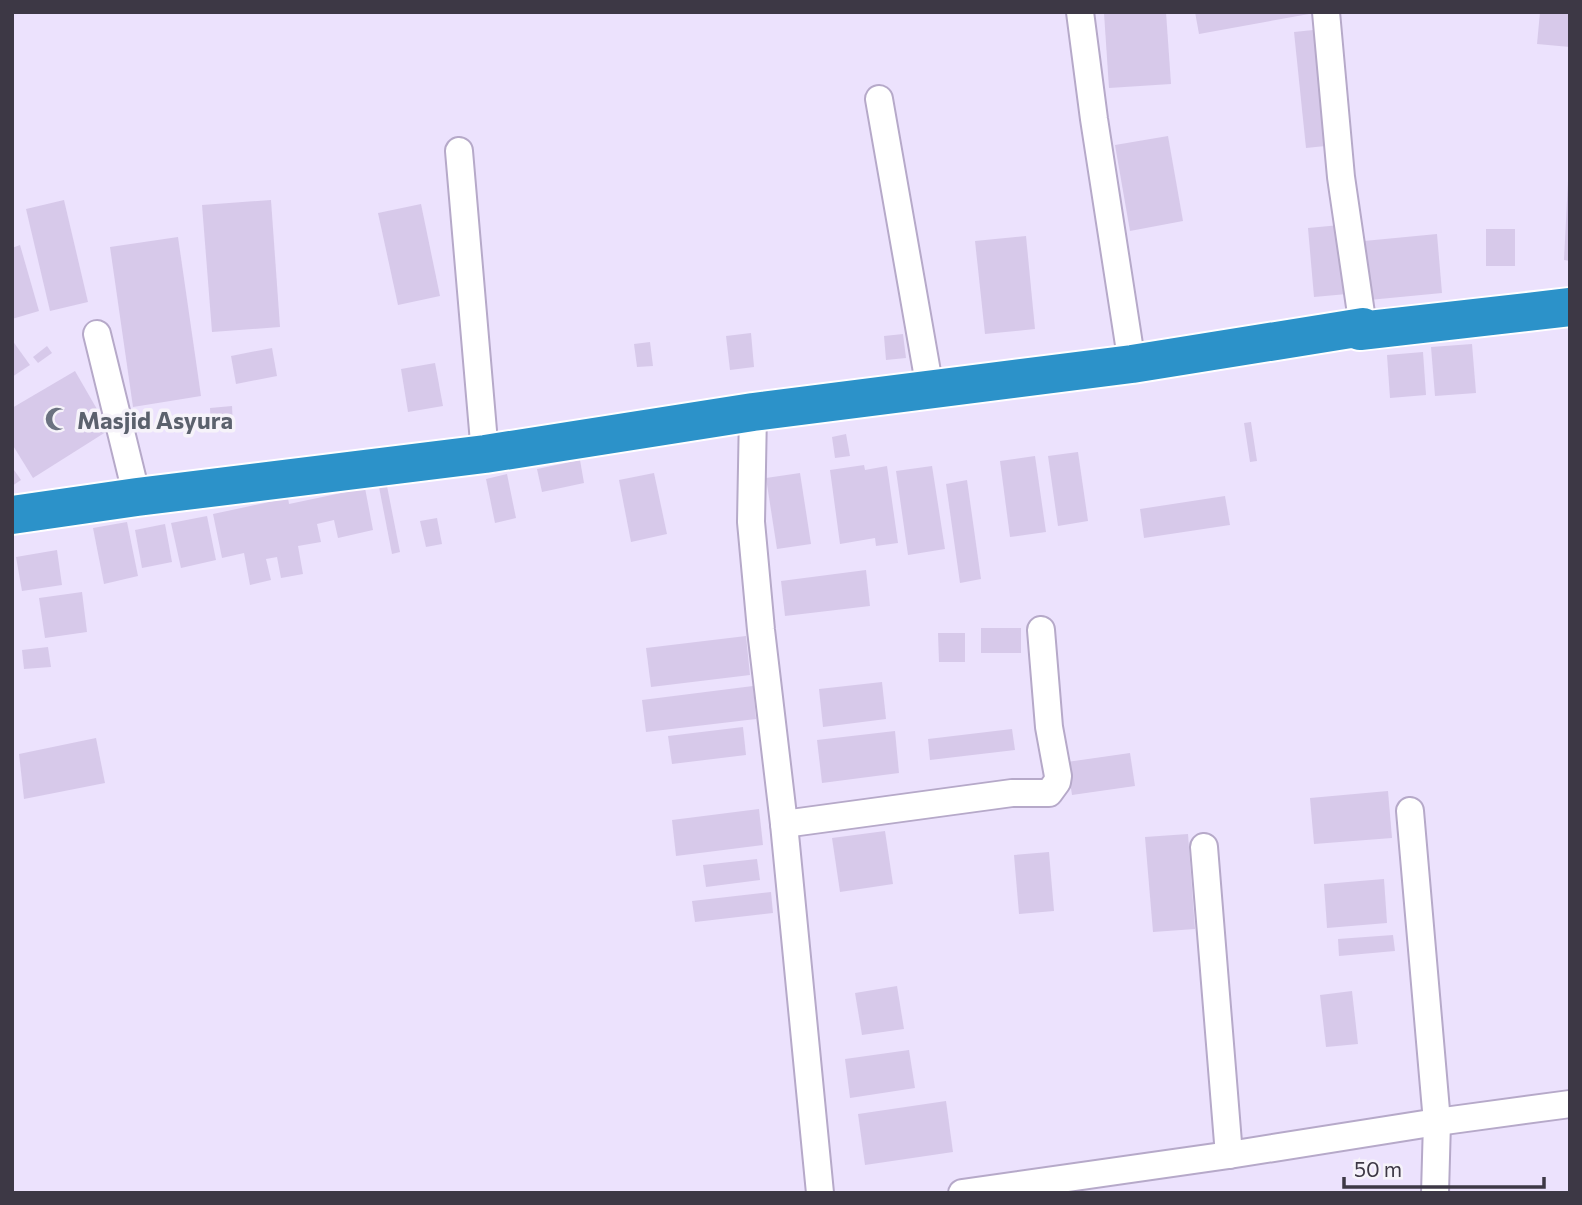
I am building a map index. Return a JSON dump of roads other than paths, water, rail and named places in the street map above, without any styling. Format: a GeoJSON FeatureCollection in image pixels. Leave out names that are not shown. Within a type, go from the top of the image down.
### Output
{"type":"FeatureCollection","features":[{"type":"Feature","properties":{"kind":"highway"},"geometry":{"type":"LineString","coordinates":[[1363,327],[1360,331],[1570,307]]}},
{"type":"Feature","properties":{"kind":"highway"},"geometry":{"type":"LineString","coordinates":[[12,515],[485,454],[753,412],[1132,364],[1363,327]]}},
{"type":"Feature","properties":{"kind":"street"},"geometry":{"type":"LineString","coordinates":[[1080,12],[1132,364]]}},
{"type":"Feature","properties":{"kind":"street"},"geometry":{"type":"LineString","coordinates":[[1326,12],[1341,177],[1363,327]]}},
{"type":"Feature","properties":{"kind":"street"},"geometry":{"type":"LineString","coordinates":[[879,99],[930,389]]}},
{"type":"Feature","properties":{"kind":"street"},"geometry":{"type":"LineString","coordinates":[[459,150],[485,454]]}},
{"type":"Feature","properties":{"kind":"street"},"geometry":{"type":"LineString","coordinates":[[97,334],[137,497]]}},
{"type":"Feature","properties":{"kind":"street"},"geometry":{"type":"LineString","coordinates":[[753,412],[751,522],[820,1193]]}},
{"type":"Feature","properties":{"kind":"street"},"geometry":{"type":"LineString","coordinates":[[784,824],[1012,793],[1049,793],[1058,776],[1049,727],[1041,630]]}},
{"type":"Feature","properties":{"kind":"street"},"geometry":{"type":"LineString","coordinates":[[1410,811],[1437,1122],[1435,1193]]}},
{"type":"Feature","properties":{"kind":"street"},"geometry":{"type":"LineString","coordinates":[[1204,847],[1229,1155]]}},
{"type":"Feature","properties":{"kind":"street"},"geometry":{"type":"LineString","coordinates":[[962,1193],[1570,1104]]}},
{"type":"Feature","properties":{"kind":"place","name":"Masjid Asyura"},"geometry":{"type":"Point","coordinates":[57,419]}}]}
